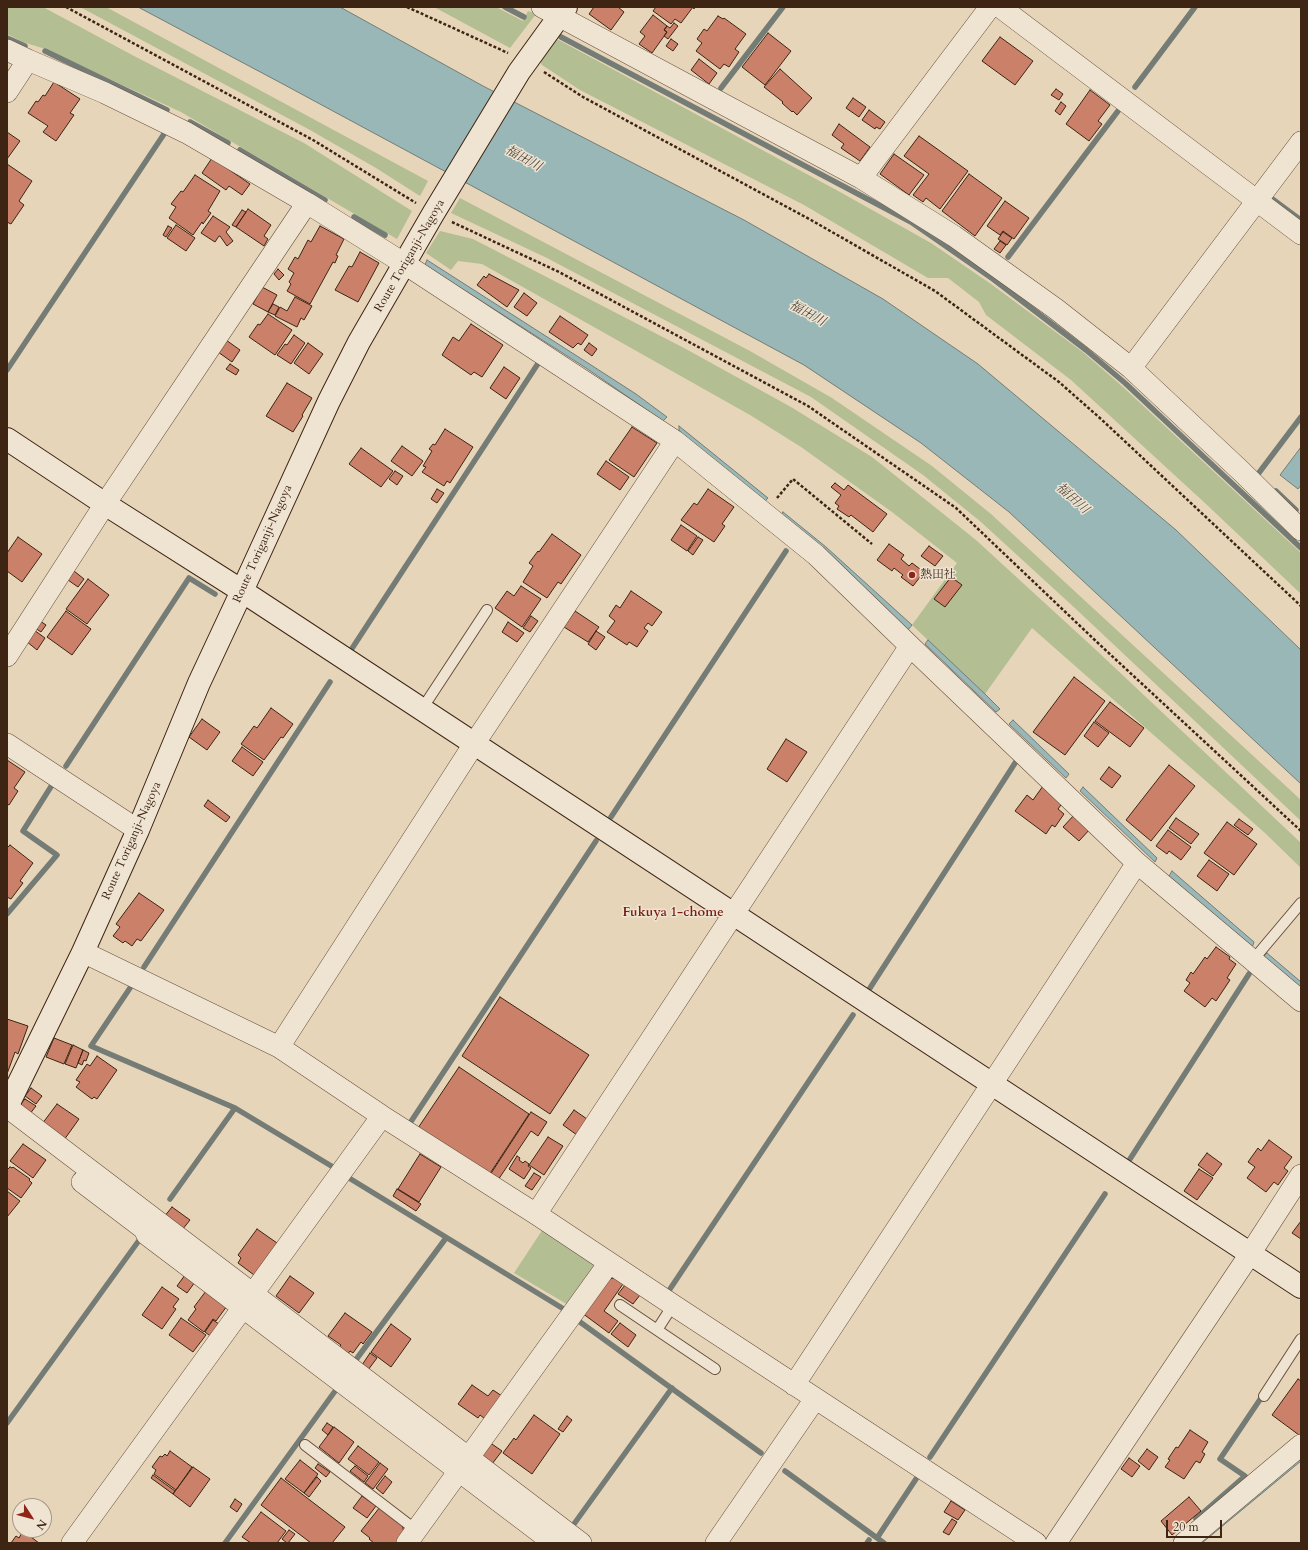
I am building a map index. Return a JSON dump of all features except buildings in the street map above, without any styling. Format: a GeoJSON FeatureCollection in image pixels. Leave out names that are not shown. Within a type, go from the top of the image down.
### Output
{"type":"FeatureCollection","features":[{"type":"Feature","properties":{"kind":"street"},"geometry":{"type":"LineString","coordinates":[[860,178],[990,7]]}},
{"type":"Feature","properties":{"kind":"street"},"geometry":{"type":"LineString","coordinates":[[1000,7],[1301,234]]}},
{"type":"Feature","properties":{"kind":"street","name":"Route Toriganji-Nagoya"},"geometry":{"type":"LineString","coordinates":[[7,1107],[83,952],[138,830],[199,683],[329,401],[359,342],[436,209],[556,10]]}},
{"type":"Feature","properties":{"kind":"street"},"geometry":{"type":"LineString","coordinates":[[556,10],[860,178],[954,236],[1056,309],[1131,368],[1241,471],[1301,530]]}},
{"type":"Feature","properties":{"kind":"street"},"geometry":{"type":"LineString","coordinates":[[7,50],[105,93],[187,133],[307,203],[405,264],[675,441],[816,555],[1138,863],[1301,1001]]}},
{"type":"Feature","properties":{"kind":"street"},"geometry":{"type":"LineString","coordinates":[[7,92],[28,60]]}},
{"type":"Feature","properties":{"kind":"street"},"geometry":{"type":"LineString","coordinates":[[1131,368],[1301,142]]}},
{"type":"Feature","properties":{"kind":"street"},"geometry":{"type":"LineString","coordinates":[[7,656],[105,504],[307,203]]}},
{"type":"Feature","properties":{"kind":"street"},"geometry":{"type":"LineString","coordinates":[[7,439],[105,504],[242,591],[1301,1287]]}},
{"type":"Feature","properties":{"kind":"street"},"geometry":{"type":"LineString","coordinates":[[279,1047],[474,744],[675,441]]}},
{"type":"Feature","properties":{"kind":"street"},"geometry":{"type":"LineString","coordinates":[[536,1214],[910,646]]}},
{"type":"Feature","properties":{"kind":"street"},"geometry":{"type":"LineString","coordinates":[[7,744],[138,830]]}},
{"type":"Feature","properties":{"kind":"street"},"geometry":{"type":"LineString","coordinates":[[794,1385],[1138,863]]}},
{"type":"Feature","properties":{"kind":"street"},"geometry":{"type":"LineString","coordinates":[[83,952],[279,1047],[382,1116],[536,1214],[1036,1543]]}},
{"type":"Feature","properties":{"kind":"street"},"geometry":{"type":"LineString","coordinates":[[7,1107],[248,1301],[464,1464],[581,1543]]}},
{"type":"Feature","properties":{"kind":"street"},"geometry":{"type":"LineString","coordinates":[[72,1543],[382,1116]]}},
{"type":"Feature","properties":{"kind":"street"},"geometry":{"type":"LineString","coordinates":[[7,1124],[144,1229],[147,1235],[248,1301]]}},
{"type":"Feature","properties":{"kind":"street"},"geometry":{"type":"LineString","coordinates":[[1056,1543],[1250,1254],[1301,1175]]}},
{"type":"Feature","properties":{"kind":"street"},"geometry":{"type":"LineString","coordinates":[[412,1537],[609,1263]]}},
{"type":"Feature","properties":{"kind":"street"},"geometry":{"type":"LineString","coordinates":[[716,1543],[815,1399]]}},
{"type":"Feature","properties":{"kind":"street"},"geometry":{"type":"LineString","coordinates":[[1184,1543],[1301,1445]]}},
{"type":"Feature","properties":{"kind":"street"},"geometry":{"type":"LineString","coordinates":[[464,1464],[554,1543]]}},
{"type":"Feature","properties":{"kind":"lane"},"geometry":{"type":"LineString","coordinates":[[422,709],[487,610]]}},
{"type":"Feature","properties":{"kind":"lane"},"geometry":{"type":"LineString","coordinates":[[1253,960],[1301,903]]}},
{"type":"Feature","properties":{"kind":"lane"},"geometry":{"type":"LineString","coordinates":[[620,1305],[715,1369]]}},
{"type":"Feature","properties":{"kind":"lane"},"geometry":{"type":"LineString","coordinates":[[657,1330],[673,1305]]}},
{"type":"Feature","properties":{"kind":"lane"},"geometry":{"type":"LineString","coordinates":[[1264,1396],[1301,1339]]}},
{"type":"Feature","properties":{"kind":"lane"},"geometry":{"type":"LineString","coordinates":[[305,1445],[412,1537]]}},
{"type":"Feature","properties":{"kind":"path"},"geometry":{"type":"LineString","coordinates":[[66,7],[313,140],[436,209],[558,272],[808,406],[956,508],[1099,644],[1301,831]]}},
{"type":"Feature","properties":{"kind":"path"},"geometry":{"type":"LineString","coordinates":[[407,7],[583,97],[811,220],[935,292],[1059,382],[1101,419],[1301,606]]}},
{"type":"Feature","properties":{"kind":"path"},"geometry":{"type":"LineString","coordinates":[[765,514],[793,479],[872,544]]}},
{"type":"Feature","properties":{"kind":"green space"},"geometry":{"type":"Polygon","coordinates":[[[7,7],[43,7],[134,56],[304,143],[412,211],[397,239],[181,112],[42,48],[23,42],[7,34],[7,7]]]}},
{"type":"Feature","properties":{"kind":"green space"},"geometry":{"type":"Polygon","coordinates":[[[80,7],[106,7],[428,181],[420,196],[376,168],[310,130],[80,7]]]}},
{"type":"Feature","properties":{"kind":"green space"},"geometry":{"type":"Polygon","coordinates":[[[434,7],[496,7],[523,21],[528,11],[536,14],[510,48],[434,7]]]}},
{"type":"Feature","properties":{"kind":"green space"},"geometry":{"type":"Polygon","coordinates":[[[555,38],[840,192],[931,243],[991,284],[1084,353],[1123,387],[1301,553],[1301,594],[1071,380],[986,315],[979,302],[948,278],[928,278],[804,205],[580,90],[542,65],[539,59],[555,38]]]}},
{"type":"Feature","properties":{"kind":"green space"},"geometry":{"type":"Polygon","coordinates":[[[460,198],[750,351],[832,398],[932,466],[991,514],[1301,800],[1301,821],[1077,610],[981,522],[923,475],[811,397],[545,257],[451,213],[460,198]]]}},
{"type":"Feature","properties":{"kind":"green space"},"geometry":{"type":"Polygon","coordinates":[[[440,231],[473,239],[684,348],[791,407],[872,457],[976,540],[1096,650],[1301,843],[1301,868],[1265,833],[1032,628],[985,694],[912,625],[957,563],[892,512],[801,447],[750,415],[482,264],[458,261],[451,270],[426,253],[440,231]]]}},
{"type":"Feature","properties":{"kind":"green space"},"geometry":{"type":"Polygon","coordinates":[[[543,1229],[593,1263],[593,1273],[570,1306],[514,1273],[543,1229]]]}},
{"type":"Feature","properties":{"kind":"water","name":"福田川"},"geometry":{"type":"Polygon","coordinates":[[[138,7],[340,7],[483,86],[744,220],[883,299],[978,364],[1176,530],[1301,650],[1301,784],[1009,512],[921,443],[804,365],[138,7]]]}},
{"type":"Feature","properties":{"kind":"water"},"geometry":{"type":"Polygon","coordinates":[[[427,260],[636,394],[667,417],[663,421],[586,368],[425,265],[427,260]]]}},
{"type":"Feature","properties":{"kind":"water"},"geometry":{"type":"Polygon","coordinates":[[[679,426],[768,498],[765,502],[679,432],[679,426]]]}},
{"type":"Feature","properties":{"kind":"water"},"geometry":{"type":"Polygon","coordinates":[[[1301,447],[1301,485],[1298,489],[1280,475],[1301,447]]]}},
{"type":"Feature","properties":{"kind":"water"},"geometry":{"type":"Polygon","coordinates":[[[783,512],[826,547],[912,625],[908,630],[824,549],[781,515],[783,512]]]}},
{"type":"Feature","properties":{"kind":"water"},"geometry":{"type":"Polygon","coordinates":[[[928,640],[1000,709],[996,712],[925,644],[928,640]]]}},
{"type":"Feature","properties":{"kind":"water"},"geometry":{"type":"Polygon","coordinates":[[[1013,720],[1069,774],[1066,778],[1009,724],[1013,720]]]}},
{"type":"Feature","properties":{"kind":"water"},"geometry":{"type":"Polygon","coordinates":[[[1083,787],[1157,858],[1155,862],[1080,791],[1083,787]]]}},
{"type":"Feature","properties":{"kind":"water"},"geometry":{"type":"Polygon","coordinates":[[[1172,871],[1254,942],[1252,948],[1169,876],[1172,871]]]}},
{"type":"Feature","properties":{"kind":"water"},"geometry":{"type":"Polygon","coordinates":[[[1267,953],[1301,982],[1301,989],[1263,957],[1267,953]]]}},
{"type":"Feature","properties":{"kind":"water"},"geometry":{"type":"Polygon","coordinates":[[[1301,1453],[1301,1461],[1202,1543],[1192,1543],[1301,1453]]]}},
{"type":"Feature","properties":{"kind":"waterway"},"geometry":{"type":"LineString","coordinates":[[505,7],[524,17]]}},
{"type":"Feature","properties":{"kind":"waterway"},"geometry":{"type":"LineString","coordinates":[[721,88],[783,7]]}},
{"type":"Feature","properties":{"kind":"waterway"},"geometry":{"type":"LineString","coordinates":[[1135,87],[1195,7]]}},
{"type":"Feature","properties":{"kind":"waterway"},"geometry":{"type":"LineString","coordinates":[[561,37],[911,222],[993,279],[1086,350],[1125,383],[1301,548]]}},
{"type":"Feature","properties":{"kind":"waterway"},"geometry":{"type":"LineString","coordinates":[[7,38],[25,46]]}},
{"type":"Feature","properties":{"kind":"waterway"},"geometry":{"type":"LineString","coordinates":[[45,51],[167,110]]}},
{"type":"Feature","properties":{"kind":"waterway"},"geometry":{"type":"LineString","coordinates":[[1008,257],[1118,111]]}},
{"type":"Feature","properties":{"kind":"waterway"},"geometry":{"type":"LineString","coordinates":[[190,122],[228,143]]}},
{"type":"Feature","properties":{"kind":"waterway"},"geometry":{"type":"LineString","coordinates":[[7,370],[164,134]]}},
{"type":"Feature","properties":{"kind":"waterway"},"geometry":{"type":"LineString","coordinates":[[240,150],[325,200]]}},
{"type":"Feature","properties":{"kind":"waterway"},"geometry":{"type":"LineString","coordinates":[[1271,198],[1298,218]]}},
{"type":"Feature","properties":{"kind":"waterway"},"geometry":{"type":"LineString","coordinates":[[354,217],[385,235]]}},
{"type":"Feature","properties":{"kind":"waterway"},"geometry":{"type":"LineString","coordinates":[[351,650],[539,362]]}},
{"type":"Feature","properties":{"kind":"waterway"},"geometry":{"type":"LineString","coordinates":[[1258,474],[1301,417]]}},
{"type":"Feature","properties":{"kind":"waterway"},"geometry":{"type":"LineString","coordinates":[[1276,491],[1296,510]]}},
{"type":"Feature","properties":{"kind":"waterway"},"geometry":{"type":"LineString","coordinates":[[611,817],[786,551]]}},
{"type":"Feature","properties":{"kind":"waterway"},"geometry":{"type":"LineString","coordinates":[[66,766],[189,578],[215,594]]}},
{"type":"Feature","properties":{"kind":"waterway"},"geometry":{"type":"LineString","coordinates":[[144,967],[330,682]]}},
{"type":"Feature","properties":{"kind":"waterway"},"geometry":{"type":"LineString","coordinates":[[870,988],[1017,760]]}},
{"type":"Feature","properties":{"kind":"waterway"},"geometry":{"type":"LineString","coordinates":[[7,914],[57,855],[23,831],[52,785]]}},
{"type":"Feature","properties":{"kind":"waterway"},"geometry":{"type":"LineString","coordinates":[[410,1123],[596,841]]}},
{"type":"Feature","properties":{"kind":"waterway"},"geometry":{"type":"LineString","coordinates":[[1130,1159],[1249,974]]}},
{"type":"Feature","properties":{"kind":"waterway"},"geometry":{"type":"LineString","coordinates":[[130,988],[91,1046],[235,1108],[333,1167]]}},
{"type":"Feature","properties":{"kind":"waterway"},"geometry":{"type":"LineString","coordinates":[[670,1289],[853,1015]]}},
{"type":"Feature","properties":{"kind":"waterway"},"geometry":{"type":"LineString","coordinates":[[170,1199],[235,1108]]}},
{"type":"Feature","properties":{"kind":"waterway"},"geometry":{"type":"LineString","coordinates":[[349,1178],[562,1308]]}},
{"type":"Feature","properties":{"kind":"waterway"},"geometry":{"type":"LineString","coordinates":[[930,1457],[1105,1194]]}},
{"type":"Feature","properties":{"kind":"waterway"},"geometry":{"type":"LineString","coordinates":[[355,1361],[446,1238]]}},
{"type":"Feature","properties":{"kind":"waterway"},"geometry":{"type":"LineString","coordinates":[[7,1423],[140,1239]]}},
{"type":"Feature","properties":{"kind":"waterway"},"geometry":{"type":"LineString","coordinates":[[580,1322],[761,1453]]}},
{"type":"Feature","properties":{"kind":"waterway"},"geometry":{"type":"LineString","coordinates":[[225,1543],[338,1387]]}},
{"type":"Feature","properties":{"kind":"waterway"},"geometry":{"type":"LineString","coordinates":[[574,1524],[672,1388]]}},
{"type":"Feature","properties":{"kind":"waterway"},"geometry":{"type":"LineString","coordinates":[[1196,1519],[1245,1476],[1220,1459],[1261,1398]]}},
{"type":"Feature","properties":{"kind":"waterway"},"geometry":{"type":"LineString","coordinates":[[785,1471],[884,1543]]}},
{"type":"Feature","properties":{"kind":"waterway"},"geometry":{"type":"LineString","coordinates":[[877,1538],[916,1479]]}},
{"type":"Feature","properties":{"kind":"place","name":"熱田社"},"geometry":{"type":"Point","coordinates":[912,575]}},
{"type":"Feature","properties":{"kind":"district","name":"Fukuya 1-chome"},"geometry":{"type":"Point","coordinates":[673,913]}}]}
